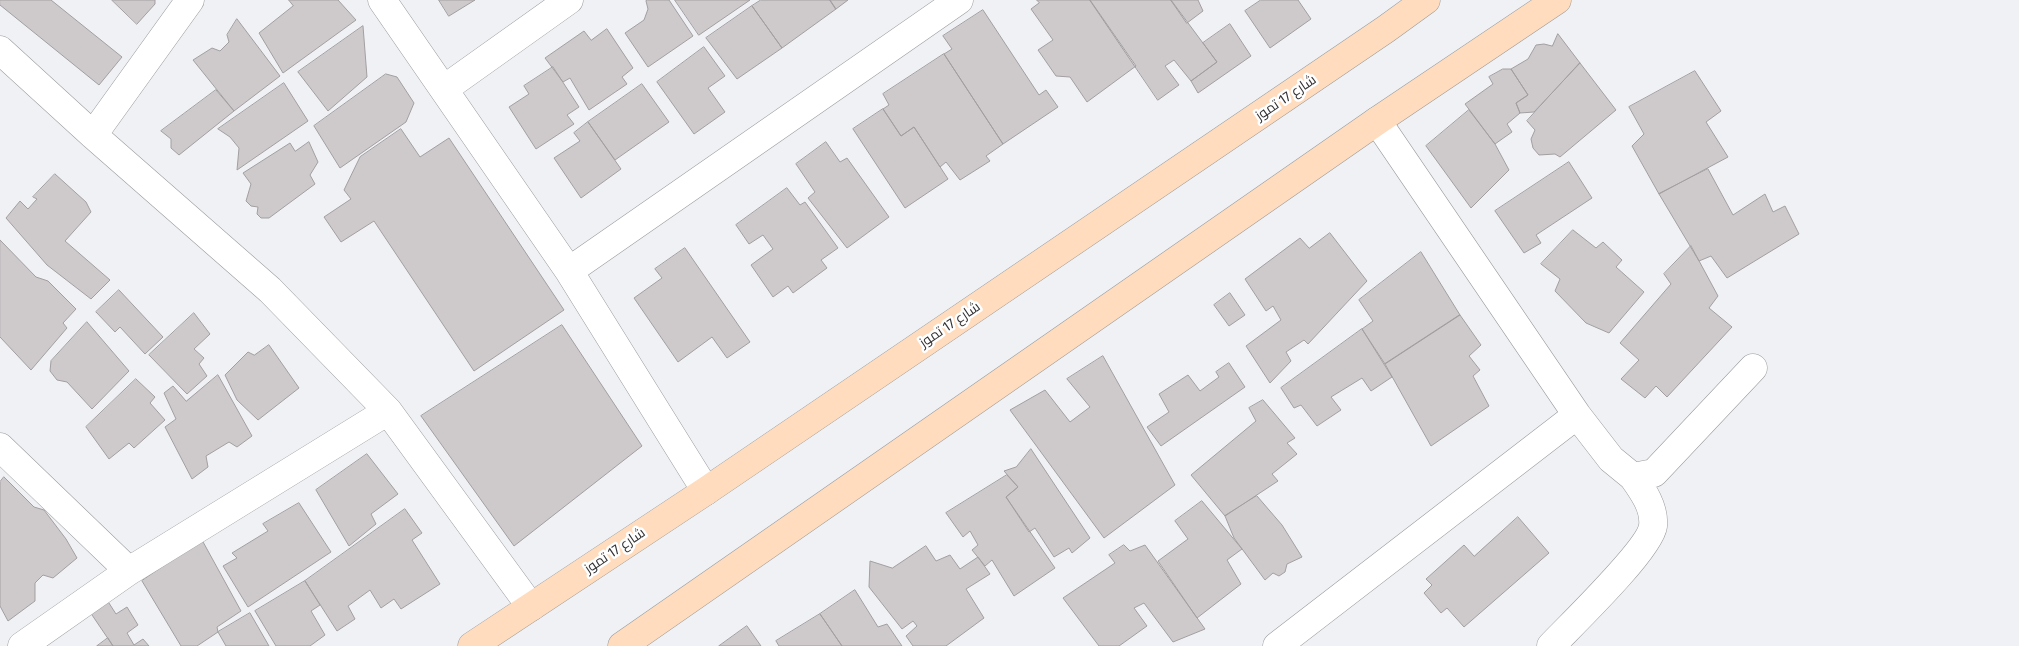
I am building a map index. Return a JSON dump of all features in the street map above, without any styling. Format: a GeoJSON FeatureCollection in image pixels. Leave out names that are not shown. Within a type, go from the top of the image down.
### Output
{"type":"FeatureCollection","features":[{"type":"Feature","properties":{"kind":"main road","name":"شارع 17 تموز"},"geometry":{"type":"LineString","coordinates":[[472,646],[706,491],[1426,0]]}},
{"type":"Feature","properties":{"kind":"main road"},"geometry":{"type":"LineString","coordinates":[[622,646],[1377,121],[1557,0]]}},
{"type":"Feature","properties":{"kind":"street"},"geometry":{"type":"LineString","coordinates":[[93,134],[190,0]]}},
{"type":"Feature","properties":{"kind":"street"},"geometry":{"type":"LineString","coordinates":[[382,0],[570,271],[706,491]]}},
{"type":"Feature","properties":{"kind":"street"},"geometry":{"type":"LineString","coordinates":[[444,89],[569,0]]}},
{"type":"Feature","properties":{"kind":"street"},"geometry":{"type":"LineString","coordinates":[[570,271],[959,0]]}},
{"type":"Feature","properties":{"kind":"street"},"geometry":{"type":"LineString","coordinates":[[0,50],[270,290],[388,411],[531,607]]}},
{"type":"Feature","properties":{"kind":"street"},"geometry":{"type":"LineString","coordinates":[[1377,121],[1577,415],[1611,459],[1633,477],[1649,500],[1653,526],[1644,546],[1551,646]]}},
{"type":"Feature","properties":{"kind":"street"},"geometry":{"type":"LineString","coordinates":[[1633,477],[1654,473],[1752,368]]}},
{"type":"Feature","properties":{"kind":"street"},"geometry":{"type":"LineString","coordinates":[[22,646],[129,571],[388,411]]}},
{"type":"Feature","properties":{"kind":"street"},"geometry":{"type":"LineString","coordinates":[[1277,646],[1577,415]]}},
{"type":"Feature","properties":{"kind":"street"},"geometry":{"type":"LineString","coordinates":[[0,447],[129,571]]}},
{"type":"Feature","properties":{"kind":"building"},"geometry":{"type":"Polygon","coordinates":[[[0,0],[51,0],[122,57],[99,85],[0,5],[0,0]]]}},
{"type":"Feature","properties":{"kind":"building"},"geometry":{"type":"Polygon","coordinates":[[[112,0],[155,0],[155,4],[137,24],[112,0]]]}},
{"type":"Feature","properties":{"kind":"building"},"geometry":{"type":"Polygon","coordinates":[[[289,0],[338,0],[356,20],[283,73],[259,33],[293,6],[289,0]]]}},
{"type":"Feature","properties":{"kind":"building"},"geometry":{"type":"Polygon","coordinates":[[[439,0],[475,0],[449,16],[439,0]]]}},
{"type":"Feature","properties":{"kind":"building"},"geometry":{"type":"Polygon","coordinates":[[[669,0],[693,36],[648,67],[625,33],[644,20],[648,9],[646,1],[669,0]]]}},
{"type":"Feature","properties":{"kind":"building"},"geometry":{"type":"Polygon","coordinates":[[[675,0],[750,0],[699,35],[675,0]]]}},
{"type":"Feature","properties":{"kind":"building"},"geometry":{"type":"Polygon","coordinates":[[[761,0],[830,0],[836,9],[782,48],[752,6],[761,0]]]}},
{"type":"Feature","properties":{"kind":"building"},"geometry":{"type":"Polygon","coordinates":[[[830,0],[848,0],[836,9],[830,0]]]}},
{"type":"Feature","properties":{"kind":"building"},"geometry":{"type":"Polygon","coordinates":[[[1037,0],[1090,0],[1136,66],[1087,102],[1070,77],[1056,76],[1038,50],[1053,40],[1031,9],[1039,3],[1037,0]]]}},
{"type":"Feature","properties":{"kind":"building"},"geometry":{"type":"Polygon","coordinates":[[[1090,0],[1171,0],[1217,62],[1191,81],[1174,60],[1165,66],[1179,85],[1158,100],[1090,0]]]}},
{"type":"Feature","properties":{"kind":"building"},"geometry":{"type":"Polygon","coordinates":[[[1171,0],[1198,0],[1203,11],[1187,23],[1171,0]]]}},
{"type":"Feature","properties":{"kind":"building"},"geometry":{"type":"Polygon","coordinates":[[[1261,0],[1298,0],[1311,19],[1270,48],[1245,11],[1261,0]]]}},
{"type":"Feature","properties":{"kind":"building"},"geometry":{"type":"Polygon","coordinates":[[[752,6],[782,48],[737,79],[706,38],[752,6]]]}},
{"type":"Feature","properties":{"kind":"building"},"geometry":{"type":"Polygon","coordinates":[[[983,10],[1039,95],[1046,90],[1058,107],[1003,144],[944,54],[952,49],[943,36],[983,10]]]}},
{"type":"Feature","properties":{"kind":"building"},"geometry":{"type":"Polygon","coordinates":[[[237,19],[280,76],[234,111],[193,60],[212,48],[220,51],[229,42],[227,35],[237,19]]]}},
{"type":"Feature","properties":{"kind":"building"},"geometry":{"type":"Polygon","coordinates":[[[1230,24],[1251,56],[1198,93],[1191,81],[1217,62],[1203,43],[1230,24]]]}},
{"type":"Feature","properties":{"kind":"building"},"geometry":{"type":"Polygon","coordinates":[[[363,26],[367,77],[328,111],[298,72],[363,26]]]}},
{"type":"Feature","properties":{"kind":"building"},"geometry":{"type":"Polygon","coordinates":[[[607,29],[633,68],[622,77],[627,84],[589,110],[570,78],[563,82],[545,58],[584,31],[591,40],[607,29]]]}},
{"type":"Feature","properties":{"kind":"building"},"geometry":{"type":"Polygon","coordinates":[[[1558,34],[1580,63],[1534,112],[1520,113],[1516,103],[1528,95],[1511,69],[1528,59],[1536,45],[1552,46],[1558,34]]]}},
{"type":"Feature","properties":{"kind":"building"},"geometry":{"type":"Polygon","coordinates":[[[704,47],[725,76],[708,88],[725,112],[694,134],[657,82],[704,47]]]}},
{"type":"Feature","properties":{"kind":"building"},"geometry":{"type":"Polygon","coordinates":[[[944,54],[1003,144],[986,156],[990,161],[960,180],[946,162],[940,167],[914,127],[901,136],[883,109],[889,105],[883,94],[944,54]]]}},
{"type":"Feature","properties":{"kind":"building"},"geometry":{"type":"Polygon","coordinates":[[[1580,63],[1616,110],[1560,157],[1555,154],[1539,155],[1533,148],[1531,139],[1535,130],[1527,121],[1580,63]]]}},
{"type":"Feature","properties":{"kind":"building"},"geometry":{"type":"Polygon","coordinates":[[[553,67],[579,107],[567,115],[574,124],[536,149],[509,107],[529,94],[524,86],[553,67]]]}},
{"type":"Feature","properties":{"kind":"building"},"geometry":{"type":"Polygon","coordinates":[[[1503,69],[1511,69],[1528,95],[1516,103],[1520,113],[1507,124],[1512,132],[1495,144],[1465,104],[1493,84],[1489,77],[1503,69]]]}},
{"type":"Feature","properties":{"kind":"building"},"geometry":{"type":"Polygon","coordinates":[[[1695,71],[1721,111],[1706,122],[1728,157],[1659,194],[1632,146],[1644,134],[1629,107],[1695,71]]]}},
{"type":"Feature","properties":{"kind":"building"},"geometry":{"type":"Polygon","coordinates":[[[386,74],[397,77],[414,103],[406,122],[340,168],[314,126],[386,74]]]}},
{"type":"Feature","properties":{"kind":"building"},"geometry":{"type":"Polygon","coordinates":[[[284,83],[308,121],[237,170],[239,148],[230,137],[218,129],[284,83]]]}},
{"type":"Feature","properties":{"kind":"building"},"geometry":{"type":"Polygon","coordinates":[[[642,84],[669,122],[615,160],[588,122],[642,84]]]}},
{"type":"Feature","properties":{"kind":"building"},"geometry":{"type":"Polygon","coordinates":[[[216,90],[234,111],[179,155],[171,148],[171,139],[161,131],[216,90]]]}},
{"type":"Feature","properties":{"kind":"building"},"geometry":{"type":"Polygon","coordinates":[[[883,109],[901,136],[914,127],[948,179],[905,208],[853,129],[883,109]]]}},
{"type":"Feature","properties":{"kind":"building"},"geometry":{"type":"Polygon","coordinates":[[[1469,110],[1495,144],[1509,170],[1471,208],[1426,146],[1469,110]]]}},
{"type":"Feature","properties":{"kind":"building"},"geometry":{"type":"Polygon","coordinates":[[[588,122],[621,169],[581,198],[554,158],[580,141],[574,133],[588,122]]]}},
{"type":"Feature","properties":{"kind":"building"},"geometry":{"type":"Polygon","coordinates":[[[401,129],[420,157],[449,138],[564,310],[474,371],[374,221],[341,242],[324,217],[351,199],[344,190],[360,157],[401,129]]]}},
{"type":"Feature","properties":{"kind":"building"},"geometry":{"type":"Polygon","coordinates":[[[309,142],[318,162],[310,175],[315,184],[269,218],[261,218],[257,214],[258,207],[251,206],[246,201],[251,184],[243,173],[290,143],[295,151],[309,142]]]}},
{"type":"Feature","properties":{"kind":"building"},"geometry":{"type":"Polygon","coordinates":[[[826,142],[840,162],[847,158],[889,217],[847,248],[808,198],[815,192],[796,164],[826,142]]]}},
{"type":"Feature","properties":{"kind":"building"},"geometry":{"type":"Polygon","coordinates":[[[1569,162],[1592,198],[1536,235],[1541,243],[1524,253],[1495,211],[1569,162]]]}},
{"type":"Feature","properties":{"kind":"building"},"geometry":{"type":"Polygon","coordinates":[[[1708,169],[1733,215],[1765,194],[1773,212],[1785,206],[1799,234],[1727,278],[1711,256],[1699,261],[1659,194],[1708,169]]]}},
{"type":"Feature","properties":{"kind":"building"},"geometry":{"type":"Polygon","coordinates":[[[55,174],[86,202],[91,212],[65,241],[110,280],[91,299],[47,265],[6,218],[20,201],[28,209],[37,199],[33,197],[55,174]]]}},
{"type":"Feature","properties":{"kind":"building"},"geometry":{"type":"Polygon","coordinates":[[[787,188],[800,205],[805,202],[838,248],[821,260],[827,268],[793,293],[788,286],[773,297],[751,265],[773,249],[763,235],[749,244],[736,225],[787,188]]]}},
{"type":"Feature","properties":{"kind":"building"},"geometry":{"type":"Polygon","coordinates":[[[1573,230],[1596,248],[1603,242],[1622,260],[1616,267],[1644,292],[1609,333],[1586,323],[1555,291],[1560,279],[1541,264],[1573,230]]]}},
{"type":"Feature","properties":{"kind":"building"},"geometry":{"type":"Polygon","coordinates":[[[1330,233],[1367,281],[1308,344],[1304,340],[1286,352],[1291,361],[1270,383],[1246,346],[1281,320],[1273,306],[1266,311],[1245,279],[1300,238],[1309,248],[1330,233]]]}},
{"type":"Feature","properties":{"kind":"building"},"geometry":{"type":"Polygon","coordinates":[[[0,240],[36,277],[48,281],[76,309],[63,323],[67,328],[31,370],[0,337],[0,240]]]}},
{"type":"Feature","properties":{"kind":"building"},"geometry":{"type":"Polygon","coordinates":[[[1691,246],[1718,296],[1709,308],[1732,327],[1667,397],[1656,386],[1645,398],[1621,379],[1639,360],[1620,343],[1671,284],[1664,274],[1691,246]]]}},
{"type":"Feature","properties":{"kind":"building"},"geometry":{"type":"Polygon","coordinates":[[[685,248],[750,342],[727,358],[712,337],[678,362],[634,298],[662,278],[655,269],[685,248]]]}},
{"type":"Feature","properties":{"kind":"building"},"geometry":{"type":"Polygon","coordinates":[[[1421,252],[1460,315],[1385,364],[1362,329],[1373,321],[1359,300],[1421,252]]]}},
{"type":"Feature","properties":{"kind":"building"},"geometry":{"type":"Polygon","coordinates":[[[119,290],[163,337],[145,354],[120,327],[115,332],[96,312],[119,290]]]}},
{"type":"Feature","properties":{"kind":"building"},"geometry":{"type":"Polygon","coordinates":[[[1230,293],[1245,315],[1229,326],[1214,305],[1230,293]]]}},
{"type":"Feature","properties":{"kind":"building"},"geometry":{"type":"Polygon","coordinates":[[[194,313],[210,334],[194,349],[204,358],[199,364],[207,376],[187,394],[149,355],[194,313]]]}},
{"type":"Feature","properties":{"kind":"building"},"geometry":{"type":"Polygon","coordinates":[[[1460,315],[1481,345],[1469,356],[1480,370],[1473,376],[1489,406],[1431,446],[1385,364],[1460,315]]]}},
{"type":"Feature","properties":{"kind":"building"},"geometry":{"type":"Polygon","coordinates":[[[87,322],[129,371],[92,409],[67,382],[57,380],[50,371],[51,361],[87,322]]]}},
{"type":"Feature","properties":{"kind":"building"},"geometry":{"type":"Polygon","coordinates":[[[562,325],[642,446],[514,546],[421,416],[562,325]]]}},
{"type":"Feature","properties":{"kind":"building"},"geometry":{"type":"Polygon","coordinates":[[[1362,329],[1392,377],[1371,391],[1362,378],[1331,397],[1341,410],[1317,426],[1301,405],[1294,408],[1281,388],[1362,329]]]}},
{"type":"Feature","properties":{"kind":"building"},"geometry":{"type":"Polygon","coordinates":[[[269,345],[299,388],[258,420],[237,400],[225,375],[248,352],[254,355],[269,345]]]}},
{"type":"Feature","properties":{"kind":"building"},"geometry":{"type":"Polygon","coordinates":[[[1103,356],[1175,485],[1104,538],[1010,410],[1045,390],[1070,422],[1090,407],[1067,379],[1103,356]]]}},
{"type":"Feature","properties":{"kind":"building"},"geometry":{"type":"Polygon","coordinates":[[[1229,363],[1245,387],[1161,446],[1147,427],[1169,412],[1159,394],[1188,375],[1200,391],[1219,377],[1216,372],[1229,363]]]}},
{"type":"Feature","properties":{"kind":"building"},"geometry":{"type":"Polygon","coordinates":[[[218,375],[252,436],[237,447],[229,442],[206,456],[208,467],[192,479],[165,427],[176,419],[164,393],[173,386],[186,401],[218,375]]]}},
{"type":"Feature","properties":{"kind":"building"},"geometry":{"type":"Polygon","coordinates":[[[136,379],[155,397],[150,403],[165,420],[134,448],[129,443],[109,459],[86,427],[136,379]]]}},
{"type":"Feature","properties":{"kind":"building"},"geometry":{"type":"Polygon","coordinates":[[[1263,400],[1295,438],[1287,443],[1297,454],[1272,474],[1278,481],[1225,516],[1191,475],[1256,421],[1249,408],[1263,400]]]}},
{"type":"Feature","properties":{"kind":"building"},"geometry":{"type":"Polygon","coordinates":[[[1031,449],[1090,538],[1072,553],[1069,548],[1054,557],[1035,528],[1029,532],[1006,497],[1018,487],[1004,471],[1016,467],[1031,449]]]}},
{"type":"Feature","properties":{"kind":"building"},"geometry":{"type":"Polygon","coordinates":[[[367,454],[398,494],[371,514],[376,524],[349,546],[316,490],[367,454]]]}},
{"type":"Feature","properties":{"kind":"building"},"geometry":{"type":"Polygon","coordinates":[[[1007,475],[1018,487],[1006,497],[1055,568],[1014,596],[992,560],[985,566],[972,550],[978,545],[970,531],[963,537],[946,513],[1007,475]]]}},
{"type":"Feature","properties":{"kind":"building"},"geometry":{"type":"Polygon","coordinates":[[[4,477],[34,507],[44,510],[66,539],[77,558],[53,578],[43,575],[35,583],[35,601],[8,621],[0,606],[0,482],[4,477]]]}},
{"type":"Feature","properties":{"kind":"building"},"geometry":{"type":"Polygon","coordinates":[[[1257,496],[1282,525],[1302,557],[1287,564],[1285,572],[1279,576],[1273,573],[1265,580],[1234,538],[1225,516],[1257,496]]]}},
{"type":"Feature","properties":{"kind":"building"},"geometry":{"type":"Polygon","coordinates":[[[1202,501],[1242,549],[1227,560],[1241,584],[1197,618],[1158,561],[1188,539],[1175,521],[1202,501]]]}},
{"type":"Feature","properties":{"kind":"building"},"geometry":{"type":"Polygon","coordinates":[[[299,503],[331,552],[248,607],[223,566],[237,558],[232,553],[268,531],[263,524],[299,503]]]}},
{"type":"Feature","properties":{"kind":"building"},"geometry":{"type":"Polygon","coordinates":[[[405,509],[422,533],[412,540],[440,584],[401,609],[394,599],[381,608],[370,590],[348,606],[355,619],[337,631],[305,581],[405,509]]]}},
{"type":"Feature","properties":{"kind":"building"},"geometry":{"type":"Polygon","coordinates":[[[1518,517],[1549,553],[1464,627],[1447,608],[1441,613],[1424,593],[1432,585],[1426,579],[1464,545],[1474,556],[1518,517]]]}},
{"type":"Feature","properties":{"kind":"building"},"geometry":{"type":"Polygon","coordinates":[[[202,540],[241,611],[217,627],[218,632],[197,646],[181,646],[142,581],[202,540]]]}},
{"type":"Feature","properties":{"kind":"building"},"geometry":{"type":"Polygon","coordinates":[[[1124,545],[1130,551],[1145,545],[1205,629],[1173,642],[1144,603],[1134,608],[1147,626],[1119,646],[1099,646],[1063,598],[1115,563],[1109,555],[1124,545]]]}},
{"type":"Feature","properties":{"kind":"building"},"geometry":{"type":"Polygon","coordinates":[[[926,546],[936,561],[950,555],[960,569],[978,557],[990,574],[966,589],[984,618],[946,646],[913,646],[906,636],[917,626],[913,621],[902,629],[869,587],[870,561],[892,568],[926,546]]]}},
{"type":"Feature","properties":{"kind":"building"},"geometry":{"type":"Polygon","coordinates":[[[305,581],[320,605],[311,611],[325,635],[310,646],[276,646],[255,611],[305,581]]]}},
{"type":"Feature","properties":{"kind":"building"},"geometry":{"type":"Polygon","coordinates":[[[855,590],[878,627],[887,624],[902,646],[842,646],[820,614],[855,590]]]}},
{"type":"Feature","properties":{"kind":"building"},"geometry":{"type":"Polygon","coordinates":[[[107,600],[116,614],[127,607],[138,625],[127,633],[134,645],[143,639],[149,646],[113,646],[90,612],[107,600]]]}},
{"type":"Feature","properties":{"kind":"building"},"geometry":{"type":"Polygon","coordinates":[[[250,613],[269,646],[226,646],[218,632],[250,613]]]}},
{"type":"Feature","properties":{"kind":"building"},"geometry":{"type":"Polygon","coordinates":[[[820,614],[842,646],[779,646],[776,641],[820,614]]]}},
{"type":"Feature","properties":{"kind":"building"},"geometry":{"type":"Polygon","coordinates":[[[747,626],[761,646],[719,646],[747,626]]]}},
{"type":"Feature","properties":{"kind":"building"},"geometry":{"type":"Polygon","coordinates":[[[108,638],[113,646],[97,646],[108,638]]]}}]}
